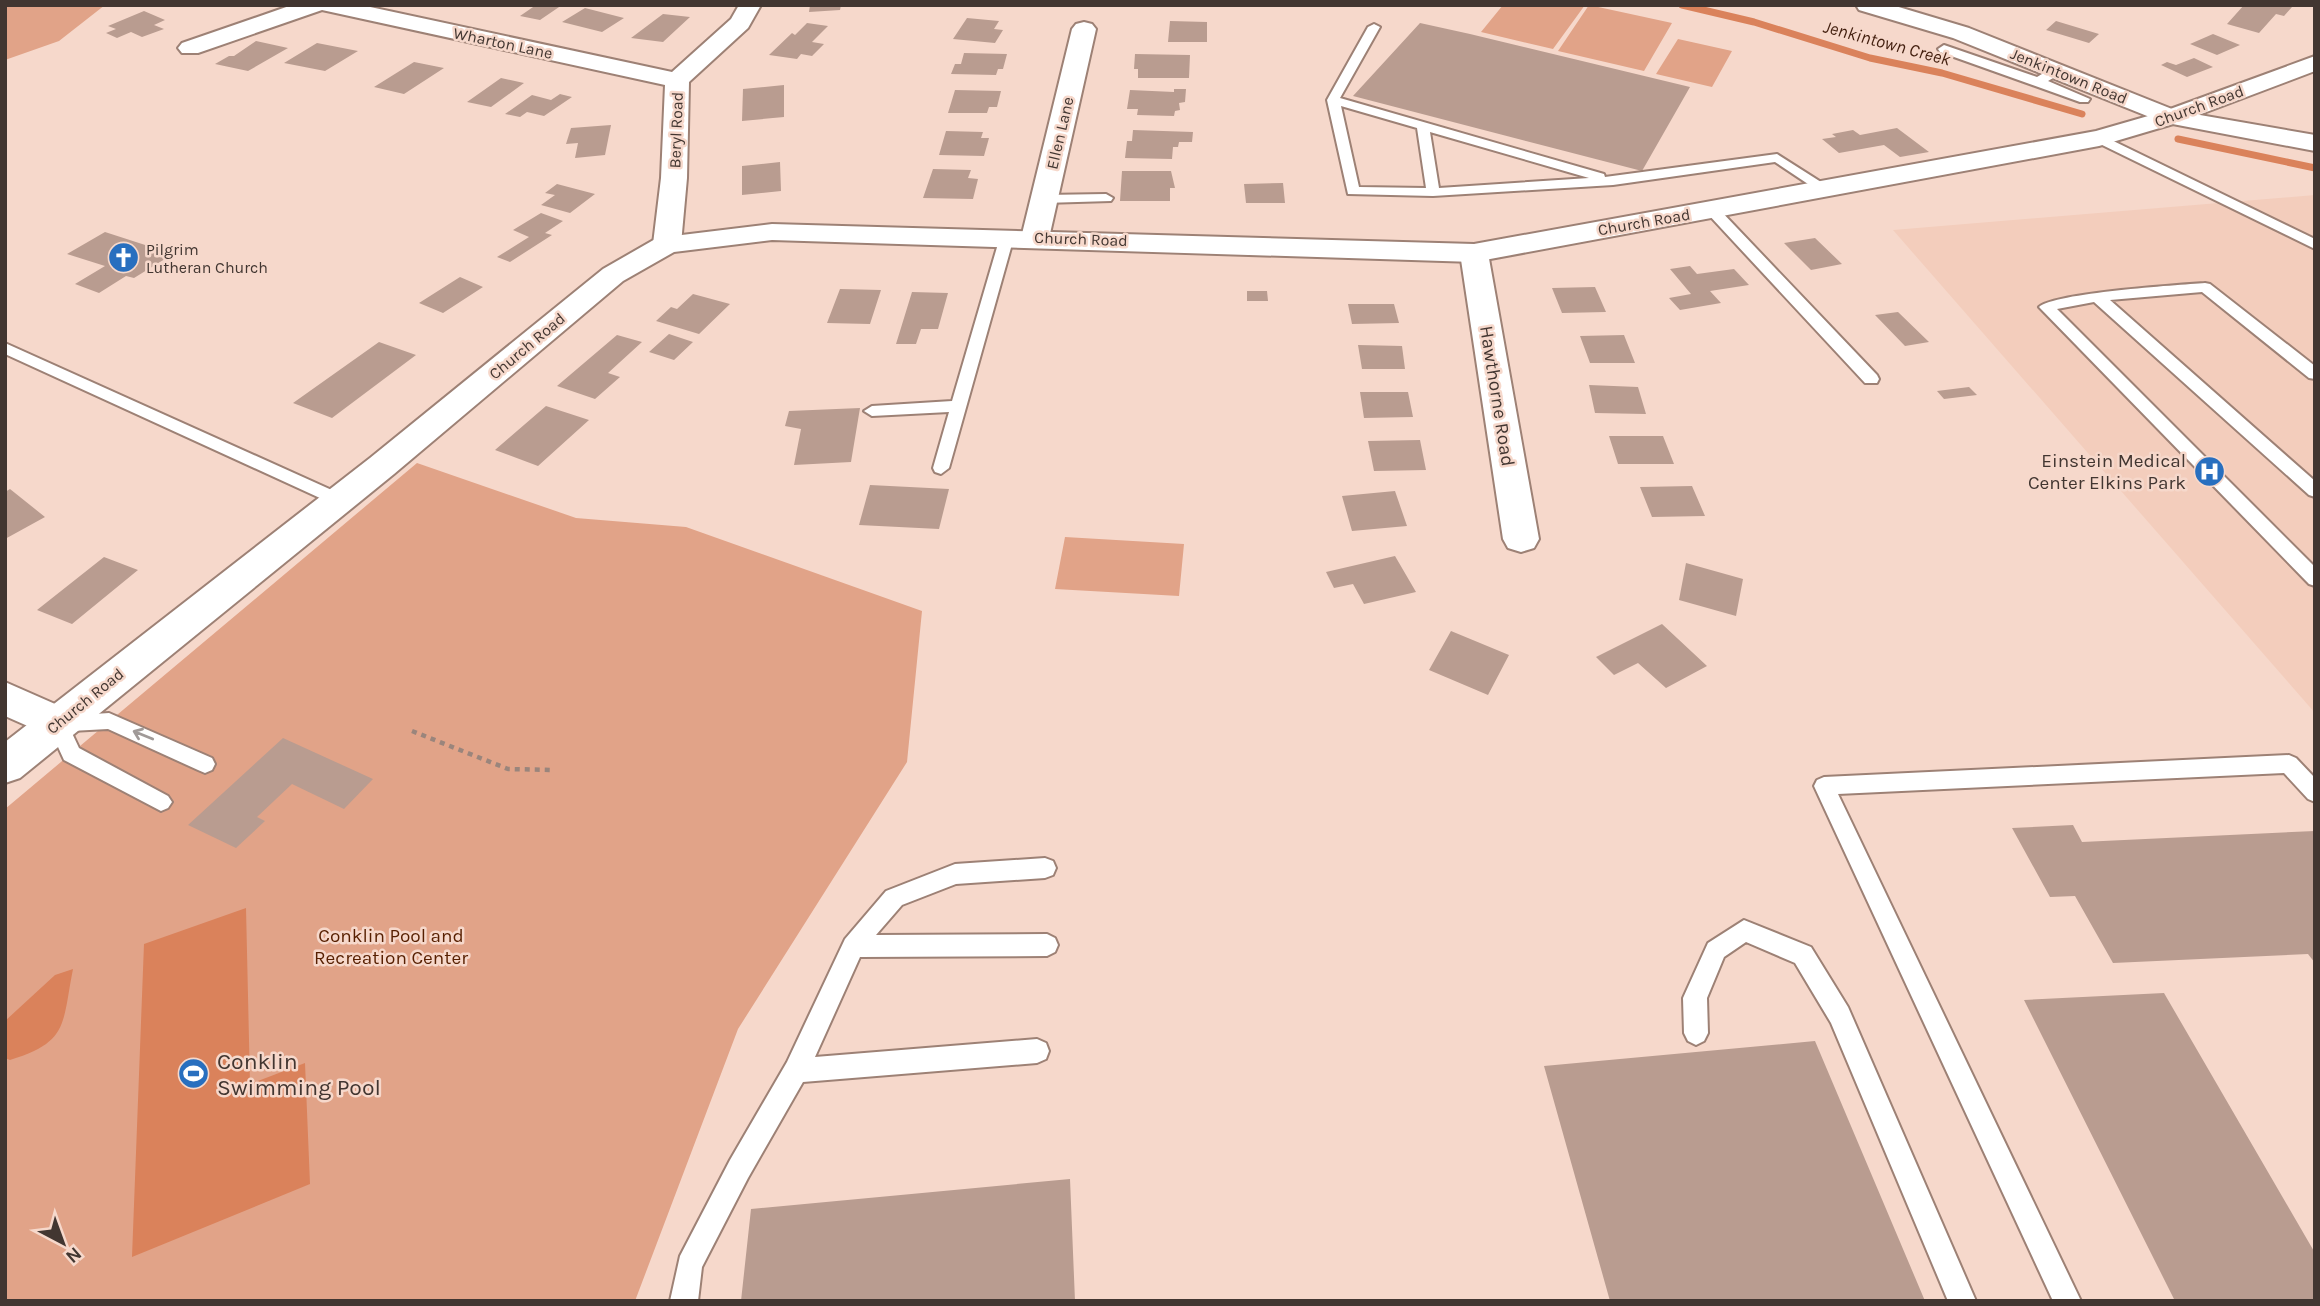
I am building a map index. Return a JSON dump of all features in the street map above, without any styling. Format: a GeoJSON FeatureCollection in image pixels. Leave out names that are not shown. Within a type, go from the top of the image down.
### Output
{"type":"FeatureCollection","features":[{"type":"Feature","properties":{"kind":"street"},"geometry":{"type":"LineString","coordinates":[[190,48],[315,5]]}},
{"type":"Feature","properties":{"kind":"street","name":"Wharton Lane"},"geometry":{"type":"LineString","coordinates":[[328,5],[677,80]]}},
{"type":"Feature","properties":{"kind":"street","name":"Beryl Road"},"geometry":{"type":"LineString","coordinates":[[667,244],[674,178],[677,80],[740,23],[750,5]]}},
{"type":"Feature","properties":{"kind":"street","name":"Jenkintown Road"},"geometry":{"type":"LineString","coordinates":[[1867,5],[1961,33],[2047,76],[2171,117],[2315,143]]}},
{"type":"Feature","properties":{"kind":"street","name":"Ellen Lane"},"geometry":{"type":"LineString","coordinates":[[1021,237],[1044,199],[1084,29]]}},
{"type":"Feature","properties":{"kind":"street","name":"Church Road"},"geometry":{"type":"LineString","coordinates":[[5,766],[339,500],[613,275],[667,244],[772,232],[1021,237],[1474,253],[2099,138],[2171,117],[2315,63]]}},
{"type":"Feature","properties":{"kind":"street","name":"Hawthorne Road"},"geometry":{"type":"LineString","coordinates":[[1474,253],[1521,539]]}},
{"type":"Feature","properties":{"kind":"street"},"geometry":{"type":"LineString","coordinates":[[5,698],[57,723]]}},
{"type":"Feature","properties":{"kind":"lane"},"geometry":{"type":"LineString","coordinates":[[1374,27],[1333,100],[1353,191],[1433,192],[1613,181],[1777,158],[1825,189]]}},
{"type":"Feature","properties":{"kind":"lane"},"geometry":{"type":"LineString","coordinates":[[1944,49],[2047,76],[2084,99]]}},
{"type":"Feature","properties":{"kind":"lane"},"geometry":{"type":"LineString","coordinates":[[1333,100],[1613,181]]}},
{"type":"Feature","properties":{"kind":"lane"},"geometry":{"type":"LineString","coordinates":[[1423,127],[1433,192]]}},
{"type":"Feature","properties":{"kind":"lane"},"geometry":{"type":"LineString","coordinates":[[2099,138],[2315,246]]}},
{"type":"Feature","properties":{"kind":"lane"},"geometry":{"type":"LineString","coordinates":[[1044,199],[1106,198]]}},
{"type":"Feature","properties":{"kind":"lane"},"geometry":{"type":"LineString","coordinates":[[1712,209],[1871,379]]}},
{"type":"Feature","properties":{"kind":"lane"},"geometry":{"type":"LineString","coordinates":[[941,468],[959,406],[1021,237]]}},
{"type":"Feature","properties":{"kind":"lane"},"geometry":{"type":"LineString","coordinates":[[2315,374],[2205,287],[2097,297],[2046,307],[2315,579]]}},
{"type":"Feature","properties":{"kind":"lane"},"geometry":{"type":"LineString","coordinates":[[2097,297],[2315,491]]}},
{"type":"Feature","properties":{"kind":"lane"},"geometry":{"type":"LineString","coordinates":[[5,348],[339,500]]}},
{"type":"Feature","properties":{"kind":"lane"},"geometry":{"type":"LineString","coordinates":[[872,411],[959,406]]}},
{"type":"Feature","properties":{"kind":"lane"},"geometry":{"type":"LineString","coordinates":[[161,802],[71,754],[57,723],[109,722],[205,764]]}},
{"type":"Feature","properties":{"kind":"lane"},"geometry":{"type":"LineString","coordinates":[[2067,1301],[1824,786],[2289,764],[2315,793]]}},
{"type":"Feature","properties":{"kind":"lane"},"geometry":{"type":"LineString","coordinates":[[684,1301],[689,1265],[739,1169],[796,1071],[853,946],[894,898],[955,874],[1045,868]]}},
{"type":"Feature","properties":{"kind":"lane"},"geometry":{"type":"LineString","coordinates":[[1696,1033],[1695,998],[1716,950],[1744,930],[1803,955],[1840,1015],[1962,1301]]}},
{"type":"Feature","properties":{"kind":"lane"},"geometry":{"type":"LineString","coordinates":[[853,946],[1047,944]]}},
{"type":"Feature","properties":{"kind":"lane"},"geometry":{"type":"LineString","coordinates":[[796,1071],[1037,1051]]}},
{"type":"Feature","properties":{"kind":"path"},"geometry":{"type":"LineString","coordinates":[[412,731],[469,756],[508,769],[554,770]]}},
{"type":"Feature","properties":{"kind":"shaded area","name":"Einstein Medical Center Elkins Park"},"geometry":{"type":"Polygon","coordinates":[[[2315,195],[2315,713],[1893,230],[2315,195]]]}},
{"type":"Feature","properties":{"kind":"shaded area","name":"Conklin Swimming Pool"},"geometry":{"type":"Polygon","coordinates":[[[246,908],[250,1084],[305,1063],[310,1184],[132,1257],[144,944],[246,908]]]}},
{"type":"Feature","properties":{"kind":"shaded area"},"geometry":{"type":"Polygon","coordinates":[[[73,969],[64,1017],[53,1038],[29,1053],[10,1060],[5,1058],[5,1021],[55,975],[73,969]]]}},
{"type":"Feature","properties":{"kind":"green space"},"geometry":{"type":"Polygon","coordinates":[[[5,5],[105,5],[59,41],[5,60],[5,5]]]}},
{"type":"Feature","properties":{"kind":"green space"},"geometry":{"type":"Polygon","coordinates":[[[1503,5],[1585,5],[1553,49],[1481,32],[1503,5]]]}},
{"type":"Feature","properties":{"kind":"green space"},"geometry":{"type":"Polygon","coordinates":[[[1589,5],[1672,23],[1644,71],[1558,51],[1589,5]]]}},
{"type":"Feature","properties":{"kind":"green space"},"geometry":{"type":"Polygon","coordinates":[[[1678,39],[1732,51],[1712,87],[1656,74],[1678,39]]]}},
{"type":"Feature","properties":{"kind":"green space","name":"Conklin Pool and Recreation Center"},"geometry":{"type":"Polygon","coordinates":[[[417,463],[576,518],[686,527],[922,611],[907,762],[738,1029],[635,1301],[5,1301],[5,809],[417,463]]]}},
{"type":"Feature","properties":{"kind":"green space"},"geometry":{"type":"Polygon","coordinates":[[[1065,537],[1184,544],[1179,596],[1055,589],[1065,537]]]}},
{"type":"Feature","properties":{"kind":"building"},"geometry":{"type":"Polygon","coordinates":[[[536,5],[562,5],[540,20],[520,16],[536,5]]]}},
{"type":"Feature","properties":{"kind":"building"},"geometry":{"type":"Polygon","coordinates":[[[810,5],[841,5],[840,10],[809,12],[810,5]]]}},
{"type":"Feature","properties":{"kind":"building"},"geometry":{"type":"Polygon","coordinates":[[[2244,5],[2292,7],[2284,16],[2276,14],[2259,33],[2227,24],[2244,5]]]}},
{"type":"Feature","properties":{"kind":"building"},"geometry":{"type":"Polygon","coordinates":[[[585,8],[624,18],[602,32],[562,22],[585,8]]]}},
{"type":"Feature","properties":{"kind":"building"},"geometry":{"type":"Polygon","coordinates":[[[144,11],[165,20],[154,25],[164,29],[142,37],[131,32],[117,38],[106,33],[116,29],[108,26],[144,11]]]}},
{"type":"Feature","properties":{"kind":"building"},"geometry":{"type":"Polygon","coordinates":[[[663,14],[690,17],[663,42],[631,38],[663,14]]]}},
{"type":"Feature","properties":{"kind":"building"},"geometry":{"type":"Polygon","coordinates":[[[967,18],[999,21],[994,29],[1003,30],[995,43],[953,39],[967,18]]]}},
{"type":"Feature","properties":{"kind":"building"},"geometry":{"type":"Polygon","coordinates":[[[1170,21],[1207,22],[1207,42],[1168,42],[1170,21]]]}},
{"type":"Feature","properties":{"kind":"building"},"geometry":{"type":"Polygon","coordinates":[[[2056,21],[2099,34],[2089,43],[2046,30],[2056,21]]]}},
{"type":"Feature","properties":{"kind":"building"},"geometry":{"type":"Polygon","coordinates":[[[807,23],[828,26],[812,42],[824,44],[812,56],[801,54],[797,59],[769,55],[792,33],[795,35],[807,23]]]}},
{"type":"Feature","properties":{"kind":"building"},"geometry":{"type":"Polygon","coordinates":[[[1420,23],[1690,87],[1642,171],[1353,96],[1420,23]]]}},
{"type":"Feature","properties":{"kind":"building"},"geometry":{"type":"Polygon","coordinates":[[[2213,34],[2240,45],[2217,55],[2190,44],[2213,34]]]}},
{"type":"Feature","properties":{"kind":"building"},"geometry":{"type":"Polygon","coordinates":[[[256,41],[288,48],[248,71],[215,64],[234,56],[256,41]]]}},
{"type":"Feature","properties":{"kind":"building"},"geometry":{"type":"Polygon","coordinates":[[[317,43],[358,51],[325,71],[284,63],[317,43]]]}},
{"type":"Feature","properties":{"kind":"building"},"geometry":{"type":"Polygon","coordinates":[[[964,53],[1007,54],[1003,69],[998,69],[996,75],[951,74],[955,64],[961,64],[964,53]]]}},
{"type":"Feature","properties":{"kind":"building"},"geometry":{"type":"Polygon","coordinates":[[[1135,54],[1190,55],[1189,78],[1138,78],[1138,69],[1134,69],[1135,54]]]}},
{"type":"Feature","properties":{"kind":"building"},"geometry":{"type":"Polygon","coordinates":[[[2194,58],[2213,67],[2187,77],[2161,65],[2167,62],[2176,65],[2194,58]]]}},
{"type":"Feature","properties":{"kind":"building"},"geometry":{"type":"Polygon","coordinates":[[[414,62],[444,68],[404,94],[374,87],[414,62]]]}},
{"type":"Feature","properties":{"kind":"building"},"geometry":{"type":"Polygon","coordinates":[[[501,78],[524,83],[491,107],[467,102],[501,78]]]}},
{"type":"Feature","properties":{"kind":"building"},"geometry":{"type":"Polygon","coordinates":[[[784,85],[784,117],[742,121],[743,89],[784,85]]]}},
{"type":"Feature","properties":{"kind":"building"},"geometry":{"type":"Polygon","coordinates":[[[1174,89],[1186,89],[1185,102],[1179,103],[1180,110],[1175,111],[1174,116],[1137,115],[1138,109],[1127,109],[1130,90],[1174,92],[1174,89]]]}},
{"type":"Feature","properties":{"kind":"building"},"geometry":{"type":"Polygon","coordinates":[[[955,90],[1001,91],[997,107],[989,107],[987,113],[948,113],[955,90]]]}},
{"type":"Feature","properties":{"kind":"building"},"geometry":{"type":"Polygon","coordinates":[[[560,94],[572,97],[544,116],[527,112],[520,117],[505,114],[532,95],[551,100],[560,94]]]}},
{"type":"Feature","properties":{"kind":"building"},"geometry":{"type":"Polygon","coordinates":[[[611,125],[605,155],[575,158],[578,143],[566,144],[571,128],[611,125]]]}},
{"type":"Feature","properties":{"kind":"building"},"geometry":{"type":"Polygon","coordinates":[[[1897,128],[1929,152],[1900,157],[1884,145],[1839,153],[1822,139],[1853,130],[1860,135],[1897,128]]]}},
{"type":"Feature","properties":{"kind":"building"},"geometry":{"type":"Polygon","coordinates":[[[1133,130],[1193,132],[1192,142],[1179,142],[1178,147],[1173,147],[1172,159],[1125,158],[1127,141],[1132,141],[1133,130]]]}},
{"type":"Feature","properties":{"kind":"building"},"geometry":{"type":"Polygon","coordinates":[[[946,131],[983,132],[981,138],[989,138],[984,156],[939,155],[946,131]]]}},
{"type":"Feature","properties":{"kind":"building"},"geometry":{"type":"Polygon","coordinates":[[[780,162],[781,191],[742,195],[742,166],[780,162]]]}},
{"type":"Feature","properties":{"kind":"building"},"geometry":{"type":"Polygon","coordinates":[[[933,169],[971,170],[968,178],[978,179],[973,199],[923,198],[933,169]]]}},
{"type":"Feature","properties":{"kind":"building"},"geometry":{"type":"Polygon","coordinates":[[[1122,171],[1171,171],[1175,188],[1170,188],[1170,201],[1120,201],[1122,171]]]}},
{"type":"Feature","properties":{"kind":"building"},"geometry":{"type":"Polygon","coordinates":[[[1283,183],[1285,203],[1246,203],[1244,184],[1283,183]]]}},
{"type":"Feature","properties":{"kind":"building"},"geometry":{"type":"Polygon","coordinates":[[[557,184],[595,194],[570,213],[541,205],[555,195],[545,193],[557,184]]]}},
{"type":"Feature","properties":{"kind":"building"},"geometry":{"type":"Polygon","coordinates":[[[541,213],[563,221],[545,233],[552,235],[510,262],[497,257],[529,237],[513,230],[541,213]]]}},
{"type":"Feature","properties":{"kind":"building"},"geometry":{"type":"Polygon","coordinates":[[[105,232],[173,254],[134,278],[126,276],[99,293],[75,284],[105,266],[67,254],[105,232]]]}},
{"type":"Feature","properties":{"kind":"building"},"geometry":{"type":"Polygon","coordinates":[[[1815,238],[1842,264],[1811,270],[1784,243],[1815,238]]]}},
{"type":"Feature","properties":{"kind":"building"},"geometry":{"type":"Polygon","coordinates":[[[1690,266],[1697,274],[1734,269],[1749,285],[1710,291],[1721,303],[1680,310],[1669,298],[1691,294],[1670,269],[1690,266]]]}},
{"type":"Feature","properties":{"kind":"building"},"geometry":{"type":"Polygon","coordinates":[[[460,277],[483,287],[443,313],[419,303],[460,277]]]}},
{"type":"Feature","properties":{"kind":"building"},"geometry":{"type":"Polygon","coordinates":[[[1595,287],[1606,312],[1562,313],[1552,288],[1595,287]]]}},
{"type":"Feature","properties":{"kind":"building"},"geometry":{"type":"Polygon","coordinates":[[[840,289],[881,290],[870,324],[827,323],[840,289]]]}},
{"type":"Feature","properties":{"kind":"building"},"geometry":{"type":"Polygon","coordinates":[[[1247,291],[1267,291],[1268,301],[1247,301],[1247,291]]]}},
{"type":"Feature","properties":{"kind":"building"},"geometry":{"type":"Polygon","coordinates":[[[912,292],[948,293],[938,329],[921,329],[916,344],[896,344],[912,292]]]}},
{"type":"Feature","properties":{"kind":"building"},"geometry":{"type":"Polygon","coordinates":[[[693,294],[730,304],[699,334],[656,321],[671,307],[677,309],[693,294]]]}},
{"type":"Feature","properties":{"kind":"building"},"geometry":{"type":"Polygon","coordinates":[[[1348,304],[1394,304],[1399,323],[1352,324],[1348,304]]]}},
{"type":"Feature","properties":{"kind":"building"},"geometry":{"type":"Polygon","coordinates":[[[1898,312],[1929,342],[1905,346],[1875,315],[1898,312]]]}},
{"type":"Feature","properties":{"kind":"building"},"geometry":{"type":"Polygon","coordinates":[[[669,334],[693,342],[674,360],[649,352],[669,334]]]}},
{"type":"Feature","properties":{"kind":"building"},"geometry":{"type":"Polygon","coordinates":[[[617,335],[642,342],[608,373],[620,377],[595,399],[557,386],[617,335]]]}},
{"type":"Feature","properties":{"kind":"building"},"geometry":{"type":"Polygon","coordinates":[[[1624,335],[1635,363],[1590,363],[1580,336],[1624,335]]]}},
{"type":"Feature","properties":{"kind":"building"},"geometry":{"type":"Polygon","coordinates":[[[379,342],[416,355],[332,418],[293,403],[379,342]]]}},
{"type":"Feature","properties":{"kind":"building"},"geometry":{"type":"Polygon","coordinates":[[[1358,345],[1402,346],[1405,369],[1362,369],[1358,345]]]}},
{"type":"Feature","properties":{"kind":"building"},"geometry":{"type":"Polygon","coordinates":[[[1589,385],[1638,387],[1646,414],[1595,413],[1589,385]]]}},
{"type":"Feature","properties":{"kind":"building"},"geometry":{"type":"Polygon","coordinates":[[[1969,387],[1977,395],[1944,399],[1937,391],[1969,387]]]}},
{"type":"Feature","properties":{"kind":"building"},"geometry":{"type":"Polygon","coordinates":[[[1360,392],[1408,392],[1413,417],[1364,418],[1360,392]]]}},
{"type":"Feature","properties":{"kind":"building"},"geometry":{"type":"Polygon","coordinates":[[[546,406],[589,420],[538,466],[495,450],[546,406]]]}},
{"type":"Feature","properties":{"kind":"building"},"geometry":{"type":"Polygon","coordinates":[[[860,408],[851,462],[794,465],[801,429],[785,426],[789,411],[860,408]]]}},
{"type":"Feature","properties":{"kind":"building"},"geometry":{"type":"Polygon","coordinates":[[[1609,436],[1663,436],[1674,464],[1618,464],[1609,436]]]}},
{"type":"Feature","properties":{"kind":"building"},"geometry":{"type":"Polygon","coordinates":[[[1420,440],[1426,470],[1374,471],[1368,441],[1420,440]]]}},
{"type":"Feature","properties":{"kind":"building"},"geometry":{"type":"Polygon","coordinates":[[[870,485],[949,489],[939,529],[859,525],[870,485]]]}},
{"type":"Feature","properties":{"kind":"building"},"geometry":{"type":"Polygon","coordinates":[[[1692,486],[1705,516],[1652,517],[1640,487],[1692,486]]]}},
{"type":"Feature","properties":{"kind":"building"},"geometry":{"type":"Polygon","coordinates":[[[10,489],[45,517],[5,539],[5,492],[10,489]]]}},
{"type":"Feature","properties":{"kind":"building"},"geometry":{"type":"Polygon","coordinates":[[[1395,491],[1407,526],[1352,531],[1342,496],[1395,491]]]}},
{"type":"Feature","properties":{"kind":"building"},"geometry":{"type":"Polygon","coordinates":[[[1395,556],[1416,592],[1364,604],[1353,584],[1334,588],[1326,572],[1395,556]]]}},
{"type":"Feature","properties":{"kind":"building"},"geometry":{"type":"Polygon","coordinates":[[[104,557],[138,570],[72,624],[37,610],[104,557]]]}},
{"type":"Feature","properties":{"kind":"building"},"geometry":{"type":"Polygon","coordinates":[[[1686,563],[1743,579],[1736,616],[1679,600],[1686,563]]]}},
{"type":"Feature","properties":{"kind":"building"},"geometry":{"type":"Polygon","coordinates":[[[1662,624],[1707,666],[1666,688],[1638,663],[1614,675],[1596,657],[1662,624]]]}},
{"type":"Feature","properties":{"kind":"building"},"geometry":{"type":"Polygon","coordinates":[[[1451,631],[1509,655],[1488,695],[1429,670],[1451,631]]]}},
{"type":"Feature","properties":{"kind":"building"},"geometry":{"type":"Polygon","coordinates":[[[283,738],[373,779],[344,809],[292,784],[257,817],[265,821],[236,848],[188,825],[283,738]]]}},
{"type":"Feature","properties":{"kind":"building"},"geometry":{"type":"Polygon","coordinates":[[[2073,825],[2082,842],[2315,831],[2315,963],[2308,954],[2113,963],[2075,896],[2050,897],[2012,828],[2073,825]]]}},
{"type":"Feature","properties":{"kind":"building"},"geometry":{"type":"Polygon","coordinates":[[[2164,993],[2315,1253],[2315,1301],[2175,1301],[2024,1000],[2164,993]]]}},
{"type":"Feature","properties":{"kind":"building"},"geometry":{"type":"Polygon","coordinates":[[[1815,1041],[1925,1301],[1610,1301],[1544,1066],[1815,1041]]]}},
{"type":"Feature","properties":{"kind":"building"},"geometry":{"type":"Polygon","coordinates":[[[1070,1179],[1075,1301],[741,1301],[751,1209],[1070,1179]]]}},
{"type":"Feature","properties":{"kind":"waterway","name":"Jenkintown Creek"},"geometry":{"type":"LineString","coordinates":[[1682,5],[1754,22],[1870,58],[1942,73],[2082,114]]}},
{"type":"Feature","properties":{"kind":"waterway","name":"Jenkintown Creek"},"geometry":{"type":"LineString","coordinates":[[2178,139],[2315,168]]}},
{"type":"Feature","properties":{"kind":"place","name":"Pilgrim Lutheran Church"},"geometry":{"type":"Point","coordinates":[123,258]}},
{"type":"Feature","properties":{"kind":"place","name":"Einstein Medical Center Elkins Park"},"geometry":{"type":"Point","coordinates":[2209,472]}},
{"type":"Feature","properties":{"kind":"place","name":"Conklin Swimming Pool"},"geometry":{"type":"Point","coordinates":[194,1074]}}]}
